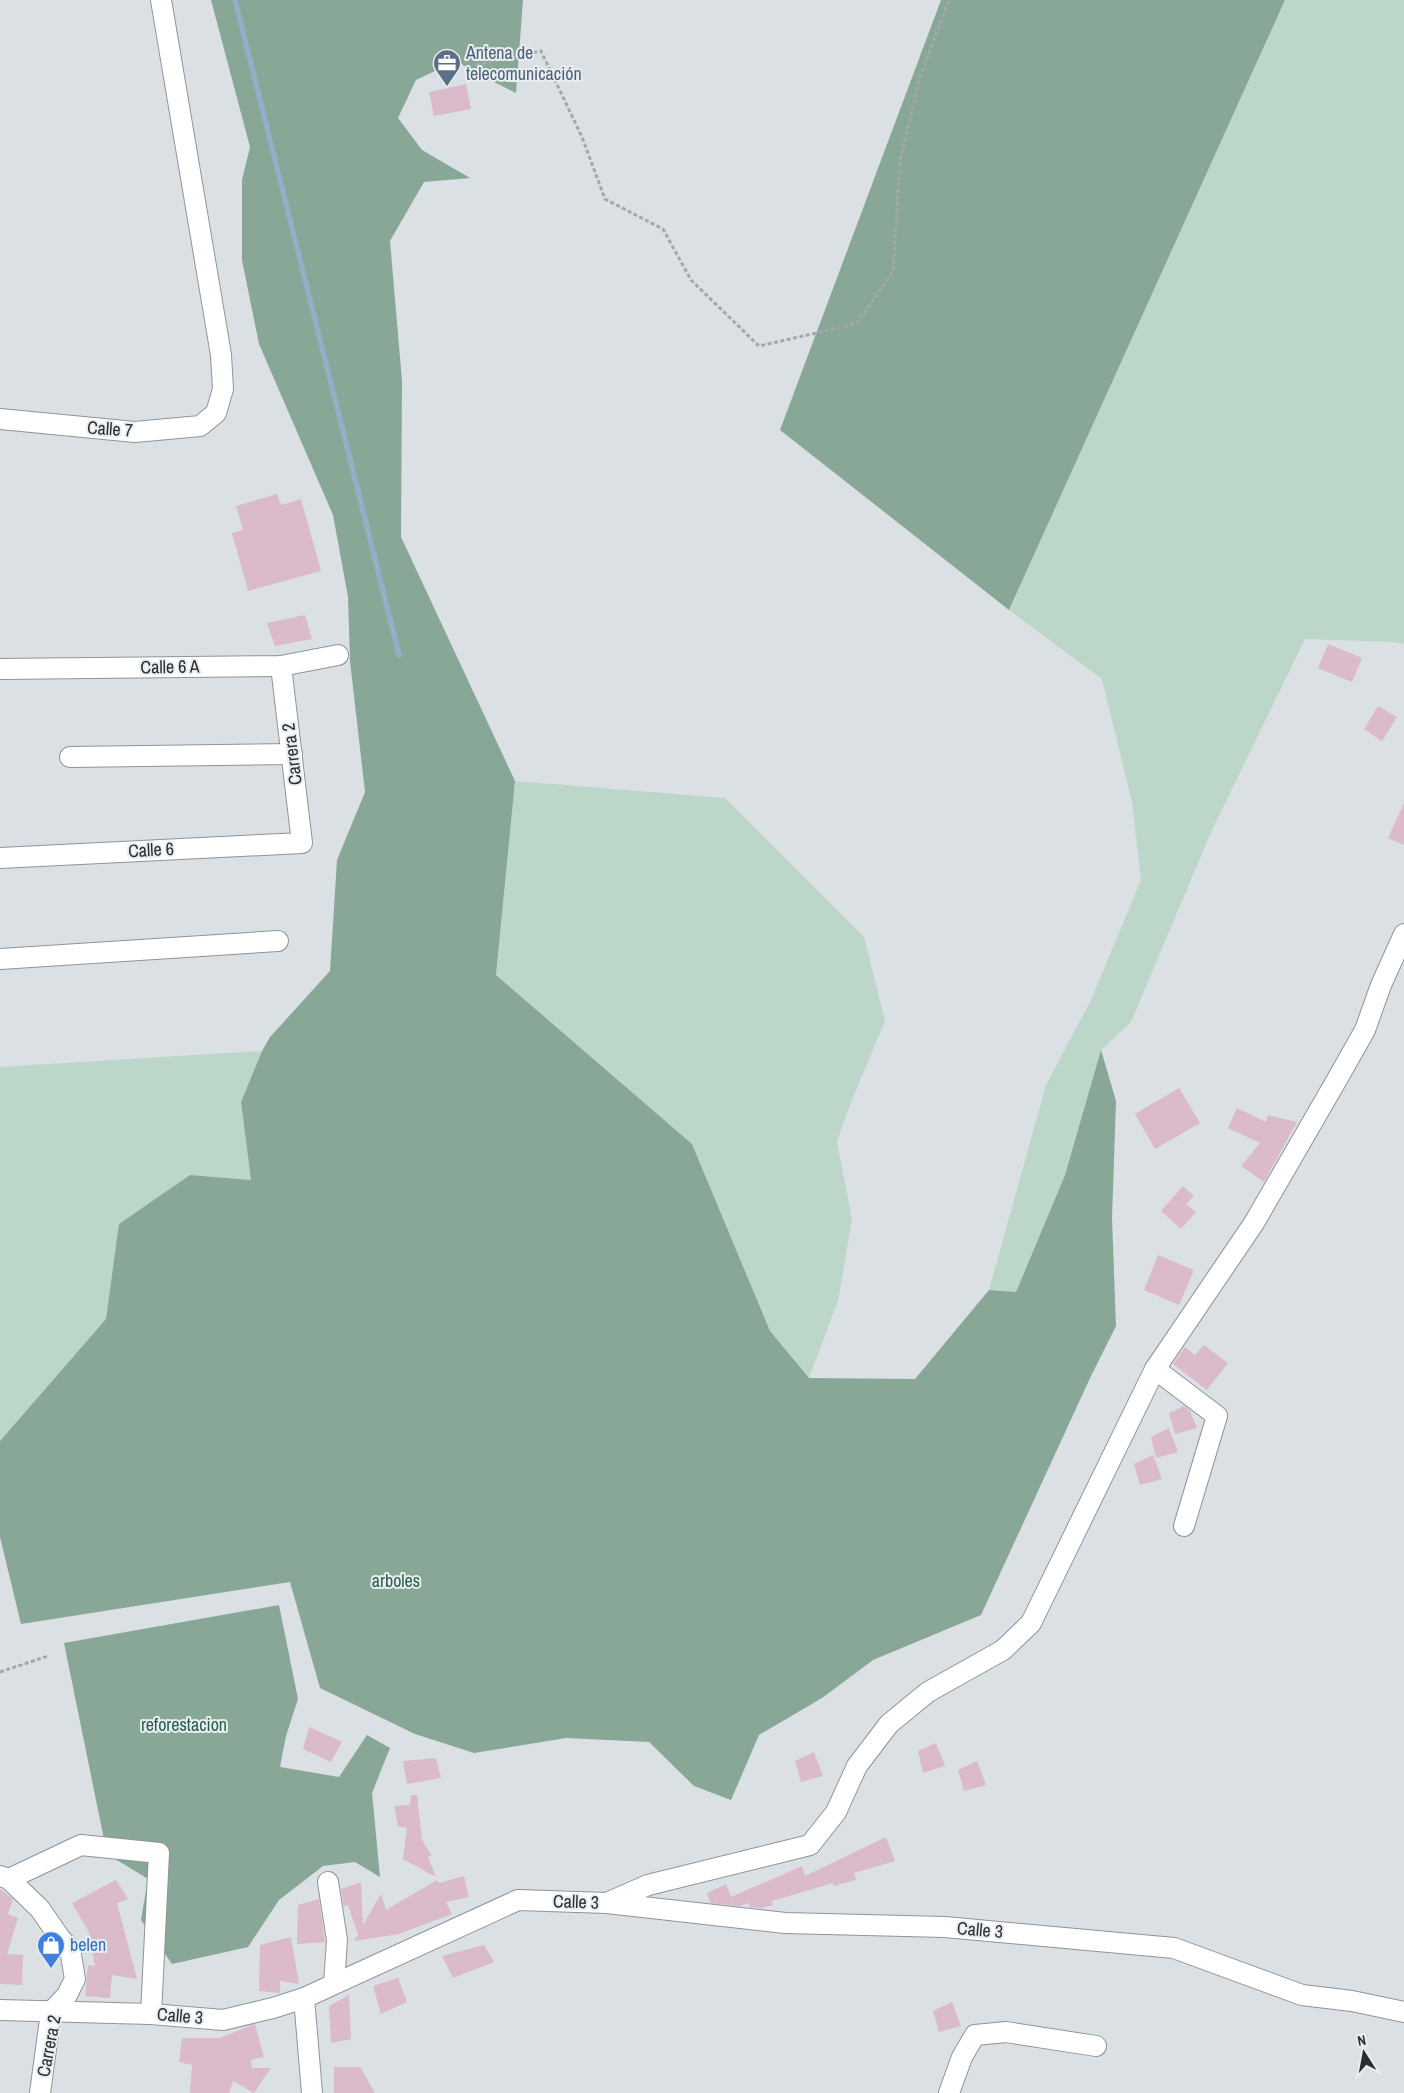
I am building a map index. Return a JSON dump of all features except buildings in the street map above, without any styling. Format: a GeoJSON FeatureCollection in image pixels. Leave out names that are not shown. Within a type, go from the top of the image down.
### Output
{"type":"FeatureCollection","features":[{"type":"Feature","properties":{"kind":"street","name":"Calle 7"},"geometry":{"type":"LineString","coordinates":[[0,420],[135,432],[200,426],[216,413],[223,389],[221,355],[161,0]]}},
{"type":"Feature","properties":{"kind":"street","name":"Calle 6 A"},"geometry":{"type":"LineString","coordinates":[[0,669],[281,666],[338,655]]}},
{"type":"Feature","properties":{"kind":"street","name":"Carrera 2"},"geometry":{"type":"LineString","coordinates":[[281,666],[302,843]]}},
{"type":"Feature","properties":{"kind":"street"},"geometry":{"type":"LineString","coordinates":[[70,757],[292,754]]}},
{"type":"Feature","properties":{"kind":"street","name":"Calle 6"},"geometry":{"type":"LineString","coordinates":[[0,858],[302,843]]}},
{"type":"Feature","properties":{"kind":"street"},"geometry":{"type":"LineString","coordinates":[[607,1903],[648,1885],[810,1845],[836,1812],[856,1766],[889,1724],[928,1692],[1004,1650],[1031,1623],[1155,1369],[1254,1223],[1335,1083],[1365,1030],[1404,934]]}},
{"type":"Feature","properties":{"kind":"street"},"geometry":{"type":"LineString","coordinates":[[0,959],[278,941]]}},
{"type":"Feature","properties":{"kind":"street"},"geometry":{"type":"LineString","coordinates":[[1155,1369],[1217,1416],[1184,1526]]}},
{"type":"Feature","properties":{"kind":"street"},"geometry":{"type":"LineString","coordinates":[[4,1877],[82,1845],[159,1853],[152,2014]]}},
{"type":"Feature","properties":{"kind":"street","name":"Carrera 2"},"geometry":{"type":"LineString","coordinates":[[4,1877],[40,1909],[60,1938],[70,1948],[74,1979],[67,1995],[52,2012],[40,2093]]}},
{"type":"Feature","properties":{"kind":"street"},"geometry":{"type":"LineString","coordinates":[[328,1882],[337,1940],[334,1984]]}},
{"type":"Feature","properties":{"kind":"street","name":"Calle 3"},"geometry":{"type":"LineString","coordinates":[[0,2010],[152,2014],[222,2020],[273,2008],[304,1998],[518,1900],[607,1903],[785,1924],[945,1927],[1174,1948],[1302,1995],[1352,2001],[1404,2012]]}},
{"type":"Feature","properties":{"kind":"street"},"geometry":{"type":"LineString","coordinates":[[304,1998],[312,2093]]}},
{"type":"Feature","properties":{"kind":"street"},"geometry":{"type":"LineString","coordinates":[[949,2093],[962,2057],[975,2034],[1006,2032],[1096,2046]]}},
{"type":"Feature","properties":{"kind":"path"},"geometry":{"type":"LineString","coordinates":[[476,65],[542,51],[582,137],[605,199],[663,229],[691,280],[759,346],[856,324],[893,272],[900,162],[919,80],[949,0]]}},
{"type":"Feature","properties":{"kind":"path"},"geometry":{"type":"LineString","coordinates":[[0,1672],[48,1656]]}},
{"type":"Feature","properties":{"kind":"green space","name":"arboles"},"geometry":{"type":"Polygon","coordinates":[[[211,0],[523,0],[516,93],[456,61],[416,80],[398,118],[422,150],[470,178],[424,182],[390,241],[402,381],[401,537],[515,781],[496,975],[692,1144],[770,1331],[809,1378],[915,1379],[989,1290],[1016,1292],[1065,1175],[1101,1050],[1116,1101],[1112,1218],[1116,1326],[981,1615],[873,1660],[822,1698],[759,1735],[731,1800],[694,1786],[649,1742],[566,1738],[474,1753],[415,1734],[320,1688],[290,1582],[21,1624],[0,1537],[0,1441],[106,1319],[119,1224],[190,1175],[251,1180],[241,1102],[262,1051],[270,1037],[330,971],[337,860],[365,792],[350,661],[348,597],[333,515],[259,344],[242,260],[242,180],[250,147],[211,0]]]}},
{"type":"Feature","properties":{"kind":"green space"},"geometry":{"type":"Polygon","coordinates":[[[941,0],[1285,0],[1009,610],[780,430],[941,0]]]}},
{"type":"Feature","properties":{"kind":"green space"},"geometry":{"type":"Polygon","coordinates":[[[1285,0],[1404,0],[1404,644],[1305,639],[1211,832],[1131,1022],[1101,1050],[1065,1175],[1016,1292],[989,1290],[1046,1085],[1091,1000],[1141,880],[1132,802],[1102,679],[1009,610],[1285,0]]]}},
{"type":"Feature","properties":{"kind":"green space"},"geometry":{"type":"Polygon","coordinates":[[[515,781],[725,798],[864,937],[885,1021],[851,1102],[837,1142],[852,1219],[838,1301],[809,1378],[770,1331],[692,1144],[496,975],[515,781]]]}},
{"type":"Feature","properties":{"kind":"green space"},"geometry":{"type":"Polygon","coordinates":[[[262,1051],[241,1102],[251,1180],[190,1175],[120,1224],[106,1319],[0,1441],[0,1067],[262,1051]]]}},
{"type":"Feature","properties":{"kind":"green space","name":"reforestacion"},"geometry":{"type":"Polygon","coordinates":[[[279,1605],[298,1699],[286,1736],[280,1767],[339,1777],[367,1735],[390,1748],[372,1793],[380,1877],[355,1862],[323,1866],[279,1900],[248,1947],[172,1964],[141,1920],[148,1879],[107,1854],[64,1643],[279,1605]]]}},
{"type":"Feature","properties":{"kind":"waterway"},"geometry":{"type":"LineString","coordinates":[[235,0],[399,655]]}},
{"type":"Feature","properties":{"kind":"place","name":"Antena de telecomunicación"},"geometry":{"type":"Point","coordinates":[447,87]}},
{"type":"Feature","properties":{"kind":"place","name":"belen"},"geometry":{"type":"Point","coordinates":[51,1969]}}]}
